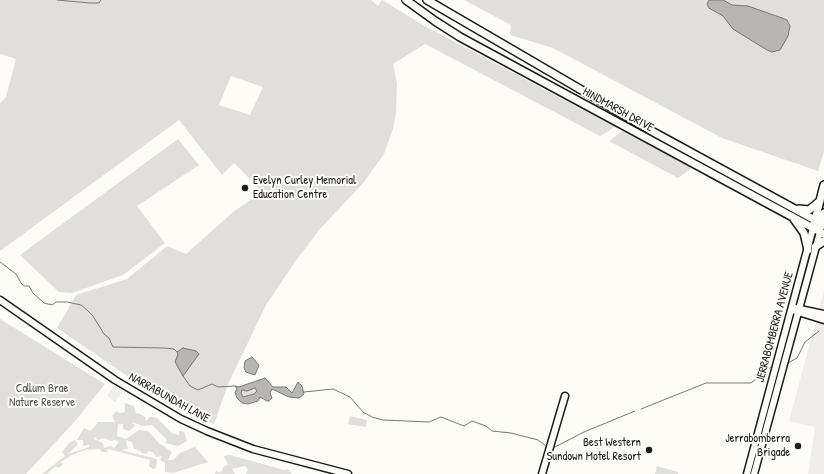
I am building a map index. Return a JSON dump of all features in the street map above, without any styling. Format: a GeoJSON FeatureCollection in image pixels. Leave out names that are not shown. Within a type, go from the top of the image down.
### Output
{"type":"FeatureCollection","features":[{"type":"Feature","properties":{"kind":"main road","name":"HINDMARSH DRIVE"},"geometry":{"type":"LineString","coordinates":[[406,0],[435,22],[460,37],[819,231]]}},
{"type":"Feature","properties":{"kind":"main road","name":"HINDMARSH DRIVE"},"geometry":{"type":"LineString","coordinates":[[427,0],[627,118],[820,223]]}},
{"type":"Feature","properties":{"kind":"main road"},"geometry":{"type":"LineString","coordinates":[[624,126],[627,118]]}},
{"type":"Feature","properties":{"kind":"main road","name":"JERRABOMBERRA AVENUE"},"geometry":{"type":"LineString","coordinates":[[819,231],[820,201],[824,185]]}},
{"type":"Feature","properties":{"kind":"main road"},"geometry":{"type":"LineString","coordinates":[[776,200],[806,211],[813,208],[820,201]]}},
{"type":"Feature","properties":{"kind":"main road","name":"JERRABOMBERRA AVENUE"},"geometry":{"type":"LineString","coordinates":[[820,223],[824,213]]}},
{"type":"Feature","properties":{"kind":"main road"},"geometry":{"type":"LineString","coordinates":[[790,215],[799,224],[804,233],[808,250]]}},
{"type":"Feature","properties":{"kind":"main road"},"geometry":{"type":"LineString","coordinates":[[815,247],[824,241]]}},
{"type":"Feature","properties":{"kind":"street","name":"JERRABOMBERRA AVENUE"},"geometry":{"type":"LineString","coordinates":[[747,474],[792,321],[798,310],[819,231]]}},
{"type":"Feature","properties":{"kind":"street","name":"JERRABOMBERRA AVENUE"},"geometry":{"type":"LineString","coordinates":[[754,474],[792,321],[792,309],[808,250],[819,231]]}},
{"type":"Feature","properties":{"kind":"street","name":"NARRABUNDAH LANE"},"geometry":{"type":"LineString","coordinates":[[0,300],[115,380],[185,421],[253,449],[348,474]]}},
{"type":"Feature","properties":{"kind":"street"},"geometry":{"type":"LineString","coordinates":[[792,309],[824,314]]}},
{"type":"Feature","properties":{"kind":"street"},"geometry":{"type":"LineString","coordinates":[[798,310],[824,320]]}},
{"type":"Feature","properties":{"kind":"street"},"geometry":{"type":"LineString","coordinates":[[542,474],[565,396]]}},
{"type":"Feature","properties":{"kind":"shaded area"},"geometry":{"type":"Polygon","coordinates":[[[709,0],[723,0],[732,5],[748,6],[787,20],[790,26],[788,36],[780,50],[772,52],[767,50],[733,29],[723,16],[709,8],[707,4],[709,0]]]}},
{"type":"Feature","properties":{"kind":"shaded area"},"geometry":{"type":"Polygon","coordinates":[[[824,291],[824,474],[808,474],[815,427],[789,421],[824,291]]]}},
{"type":"Feature","properties":{"kind":"shaded area"},"geometry":{"type":"Polygon","coordinates":[[[183,348],[196,351],[199,354],[183,376],[175,362],[178,354],[177,352],[183,348]]]}},
{"type":"Feature","properties":{"kind":"shaded area"},"geometry":{"type":"Polygon","coordinates":[[[252,357],[259,365],[255,375],[246,372],[244,368],[245,361],[252,357]]]}},
{"type":"Feature","properties":{"kind":"shaded area"},"geometry":{"type":"Polygon","coordinates":[[[265,378],[273,387],[286,387],[292,393],[298,382],[302,386],[304,394],[299,398],[289,397],[272,389],[270,393],[272,398],[269,401],[260,397],[258,401],[248,404],[242,403],[237,398],[235,392],[237,389],[235,386],[239,387],[265,378]],[[255,388],[247,391],[242,390],[241,393],[243,397],[254,394],[257,391],[255,388]]]}},
{"type":"Feature","properties":{"kind":"shaded area"},"geometry":{"type":"Polygon","coordinates":[[[115,385],[123,391],[115,402],[107,396],[115,385]]]}},
{"type":"Feature","properties":{"kind":"green space"},"geometry":{"type":"Polygon","coordinates":[[[0,0],[371,0],[378,6],[382,0],[423,25],[615,127],[600,136],[425,44],[393,64],[397,83],[396,113],[393,129],[384,154],[364,182],[320,229],[297,259],[266,305],[229,382],[214,424],[164,401],[57,328],[76,295],[127,279],[167,246],[186,254],[233,212],[256,196],[258,188],[256,180],[253,177],[250,179],[234,163],[222,175],[179,120],[0,251],[0,104],[6,97],[16,59],[0,54],[0,0]],[[231,76],[219,105],[250,115],[263,87],[231,76]]]}},
{"type":"Feature","properties":{"kind":"green space"},"geometry":{"type":"Polygon","coordinates":[[[464,0],[824,0],[824,151],[818,171],[722,138],[553,48],[510,35],[511,25],[464,0]]]}},
{"type":"Feature","properties":{"kind":"green space"},"geometry":{"type":"Polygon","coordinates":[[[622,131],[692,168],[678,178],[609,141],[622,131]]]}},
{"type":"Feature","properties":{"kind":"green space"},"geometry":{"type":"Polygon","coordinates":[[[178,139],[199,165],[137,206],[165,243],[123,275],[72,293],[59,292],[20,255],[178,139]]]}},
{"type":"Feature","properties":{"kind":"green space","name":"Callum Brae Nature Reserve"},"geometry":{"type":"Polygon","coordinates":[[[0,319],[105,384],[76,420],[26,474],[0,474],[0,319]]]}},
{"type":"Feature","properties":{"kind":"green space"},"geometry":{"type":"Polygon","coordinates":[[[255,388],[257,392],[243,397],[241,393],[242,390],[247,391],[255,388]]]}},
{"type":"Feature","properties":{"kind":"green space"},"geometry":{"type":"Polygon","coordinates":[[[125,403],[134,406],[136,414],[138,413],[145,417],[146,421],[150,417],[157,418],[172,433],[179,435],[179,431],[184,432],[187,441],[178,446],[165,443],[167,440],[152,425],[142,426],[132,422],[135,426],[129,431],[123,429],[123,424],[118,424],[117,436],[126,439],[139,430],[148,431],[159,443],[172,452],[168,460],[173,460],[180,453],[195,447],[208,462],[173,473],[165,472],[165,463],[160,460],[162,456],[156,457],[153,452],[148,451],[147,454],[141,453],[141,451],[134,449],[132,442],[126,440],[128,449],[121,450],[157,459],[156,468],[153,469],[149,466],[150,460],[108,449],[107,452],[101,452],[100,449],[85,450],[72,455],[61,462],[63,465],[58,468],[56,466],[47,474],[42,474],[65,456],[62,452],[69,443],[75,440],[78,444],[68,454],[89,447],[89,445],[83,446],[83,440],[77,440],[84,428],[91,431],[98,422],[115,422],[112,416],[116,411],[120,413],[125,412],[125,403]],[[95,437],[94,439],[103,443],[104,448],[110,446],[114,448],[119,442],[104,438],[98,440],[95,437]]]}},
{"type":"Feature","properties":{"kind":"green space"},"geometry":{"type":"Polygon","coordinates":[[[350,416],[367,420],[366,427],[348,424],[350,416]]]}},
{"type":"Feature","properties":{"kind":"green space"},"geometry":{"type":"Polygon","coordinates":[[[230,455],[284,470],[288,469],[292,474],[246,474],[248,469],[245,466],[232,469],[235,474],[215,474],[216,471],[221,473],[224,466],[228,465],[224,456],[230,455]]]}},
{"type":"Feature","properties":{"kind":"green space"},"geometry":{"type":"Polygon","coordinates":[[[657,466],[678,472],[678,474],[655,474],[657,466]]]}},
{"type":"Feature","properties":{"kind":"waterway"},"geometry":{"type":"LineString","coordinates":[[57,0],[90,3],[99,3],[101,0]]}},
{"type":"Feature","properties":{"kind":"waterway"},"geometry":{"type":"LineString","coordinates":[[0,262],[16,274],[24,286],[29,286],[33,293],[44,303],[52,305],[56,302],[67,302],[81,305],[93,316],[104,334],[109,338],[113,347],[164,348],[174,349],[177,352]]}},
{"type":"Feature","properties":{"kind":"waterway"},"geometry":{"type":"LineString","coordinates":[[788,363],[797,358],[805,342],[819,331]]}},
{"type":"Feature","properties":{"kind":"waterway"},"geometry":{"type":"LineString","coordinates":[[641,409],[706,383],[751,383],[771,367]]}},
{"type":"Feature","properties":{"kind":"waterway"},"geometry":{"type":"LineString","coordinates":[[183,376],[190,386],[198,390],[212,384],[218,387],[235,386]]}},
{"type":"Feature","properties":{"kind":"waterway"},"geometry":{"type":"LineString","coordinates":[[304,392],[333,389],[350,397],[363,412],[372,417],[383,420],[429,422],[441,417],[464,426],[472,421],[486,426],[492,431],[511,433],[538,440],[548,447]]}},
{"type":"Feature","properties":{"kind":"waterway"},"geometry":{"type":"LineString","coordinates":[[553,448],[584,432],[635,411]]}},
{"type":"Feature","properties":{"kind":"place","name":"Evelyn Curley Memorial Education Centre"},"geometry":{"type":"Point","coordinates":[245,188]}},
{"type":"Feature","properties":{"kind":"place","name":"Jerrabomberra Brigade"},"geometry":{"type":"Point","coordinates":[798,446]}},
{"type":"Feature","properties":{"kind":"place","name":"Best Western Sundown Motel Resort"},"geometry":{"type":"Point","coordinates":[649,450]}}]}
